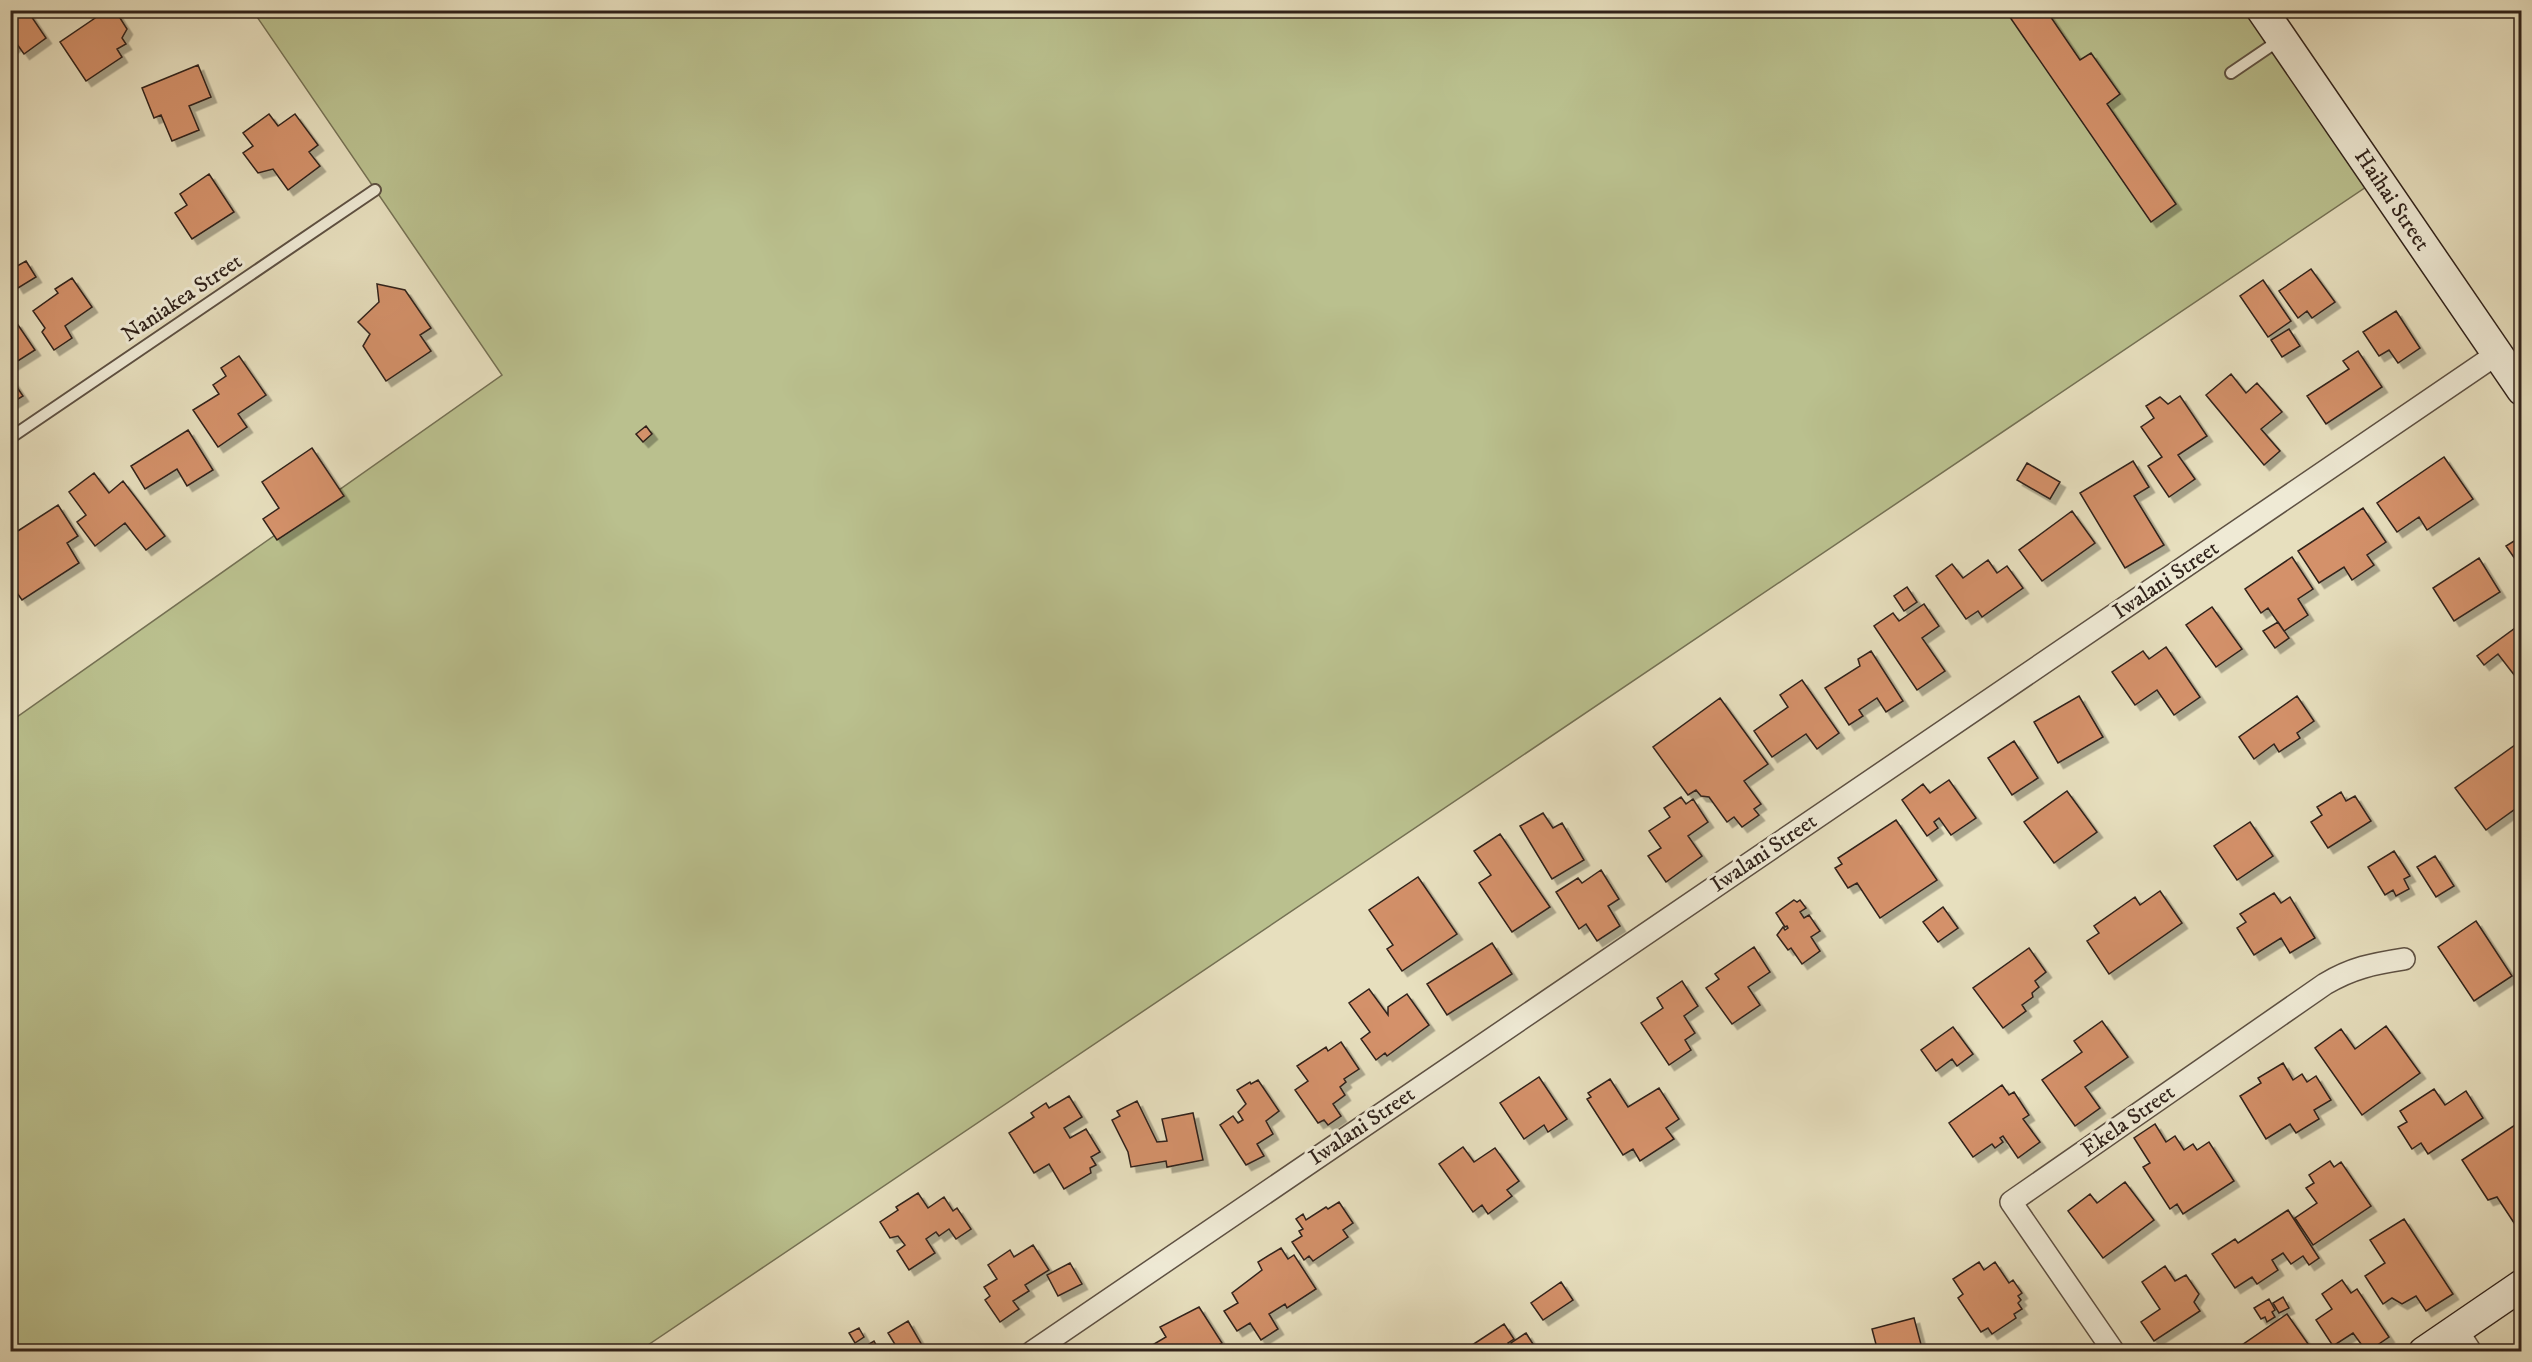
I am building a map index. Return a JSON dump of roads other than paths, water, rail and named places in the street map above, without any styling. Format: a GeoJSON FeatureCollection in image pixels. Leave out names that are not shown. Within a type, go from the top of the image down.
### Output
{"type":"FeatureCollection","features":[{"type":"Feature","properties":{"kind":"street","name":"Haihai Street"},"geometry":{"type":"LineString","coordinates":[[2262,10],[2522,390]]}},
{"type":"Feature","properties":{"kind":"street","name":"Iwalani Street"},"geometry":{"type":"LineString","coordinates":[[1032,1352],[2497,354]]}},
{"type":"Feature","properties":{"kind":"street","name":"Ekela Street"},"geometry":{"type":"LineString","coordinates":[[2114,1352],[2011,1202],[2325,984],[2348,971],[2367,965],[2404,959]]}},
{"type":"Feature","properties":{"kind":"street"},"geometry":{"type":"LineString","coordinates":[[2424,1352],[2464,1341],[2522,1285]]}},
{"type":"Feature","properties":{"kind":"lane"},"geometry":{"type":"LineString","coordinates":[[2231,73],[2282,39]]}},
{"type":"Feature","properties":{"kind":"lane","name":"Naniakea Street"},"geometry":{"type":"LineString","coordinates":[[10,438],[375,190]]}}]}
